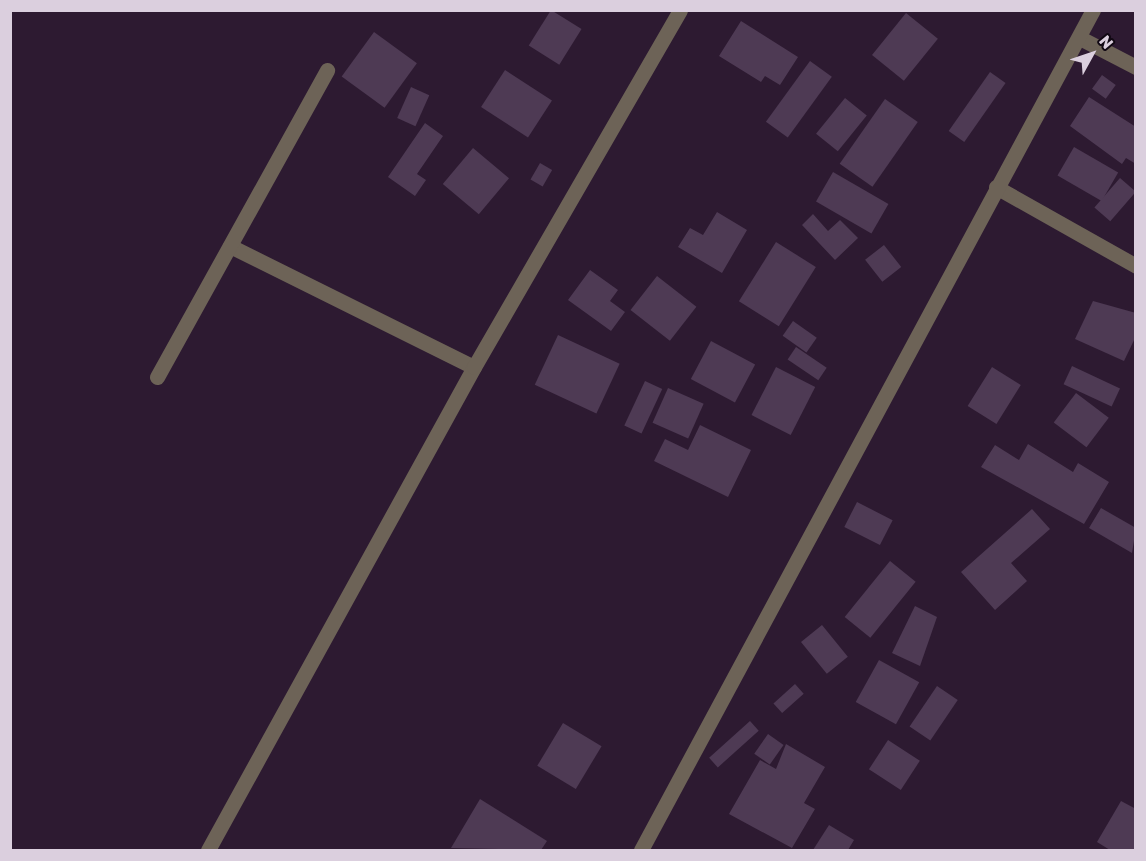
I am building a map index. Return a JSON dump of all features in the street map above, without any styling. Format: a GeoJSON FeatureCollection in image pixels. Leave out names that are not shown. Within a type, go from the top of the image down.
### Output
{"type":"FeatureCollection","features":[{"type":"Feature","properties":{"kind":"street"},"geometry":{"type":"LineString","coordinates":[[208,850],[474,367],[680,10]]}},
{"type":"Feature","properties":{"kind":"street"},"geometry":{"type":"LineString","coordinates":[[641,850],[996,187],[1080,38],[1093,10]]}},
{"type":"Feature","properties":{"kind":"street"},"geometry":{"type":"LineString","coordinates":[[1080,38],[1136,67]]}},
{"type":"Feature","properties":{"kind":"street"},"geometry":{"type":"LineString","coordinates":[[157,377],[327,70]]}},
{"type":"Feature","properties":{"kind":"street"},"geometry":{"type":"LineString","coordinates":[[996,187],[1136,267]]}},
{"type":"Feature","properties":{"kind":"street"},"geometry":{"type":"LineString","coordinates":[[230,246],[474,367]]}},
{"type":"Feature","properties":{"kind":"building"},"geometry":{"type":"Polygon","coordinates":[[[551,10],[582,29],[559,65],[529,46],[551,10]]]}},
{"type":"Feature","properties":{"kind":"building"},"geometry":{"type":"Polygon","coordinates":[[[906,13],[938,39],[904,81],[872,55],[906,13]]]}},
{"type":"Feature","properties":{"kind":"building"},"geometry":{"type":"Polygon","coordinates":[[[741,21],[798,57],[780,85],[765,76],[761,82],[719,56],[741,21]]]}},
{"type":"Feature","properties":{"kind":"building"},"geometry":{"type":"Polygon","coordinates":[[[374,32],[417,63],[385,108],[342,76],[374,32]]]}},
{"type":"Feature","properties":{"kind":"building"},"geometry":{"type":"Polygon","coordinates":[[[810,61],[832,77],[788,138],[766,122],[810,61]]]}},
{"type":"Feature","properties":{"kind":"building"},"geometry":{"type":"Polygon","coordinates":[[[505,70],[552,100],[528,137],[481,107],[505,70]]]}},
{"type":"Feature","properties":{"kind":"building"},"geometry":{"type":"Polygon","coordinates":[[[990,72],[1006,83],[964,142],[949,131],[990,72]]]}},
{"type":"Feature","properties":{"kind":"building"},"geometry":{"type":"Polygon","coordinates":[[[1102,75],[1116,85],[1106,99],[1092,89],[1102,75]]]}},
{"type":"Feature","properties":{"kind":"building"},"geometry":{"type":"Polygon","coordinates":[[[411,87],[429,95],[415,126],[397,118],[411,87]]]}},
{"type":"Feature","properties":{"kind":"building"},"geometry":{"type":"Polygon","coordinates":[[[1089,97],[1136,127],[1136,164],[1126,158],[1122,164],[1070,126],[1089,97]]]}},
{"type":"Feature","properties":{"kind":"building"},"geometry":{"type":"Polygon","coordinates":[[[845,98],[867,116],[838,151],[816,134],[845,98]]]}},
{"type":"Feature","properties":{"kind":"building"},"geometry":{"type":"Polygon","coordinates":[[[885,99],[918,122],[872,187],[840,164],[885,99]]]}},
{"type":"Feature","properties":{"kind":"building"},"geometry":{"type":"Polygon","coordinates":[[[425,123],[443,136],[417,174],[426,180],[415,196],[388,177],[425,123]]]}},
{"type":"Feature","properties":{"kind":"building"},"geometry":{"type":"Polygon","coordinates":[[[1074,147],[1118,172],[1102,201],[1058,176],[1074,147]]]}},
{"type":"Feature","properties":{"kind":"building"},"geometry":{"type":"Polygon","coordinates":[[[473,148],[509,178],[479,214],[443,184],[473,148]]]}},
{"type":"Feature","properties":{"kind":"building"},"geometry":{"type":"Polygon","coordinates":[[[540,163],[552,170],[543,186],[530,179],[540,163]]]}},
{"type":"Feature","properties":{"kind":"building"},"geometry":{"type":"Polygon","coordinates":[[[833,172],[888,204],[871,233],[816,201],[833,172]]]}},
{"type":"Feature","properties":{"kind":"building"},"geometry":{"type":"Polygon","coordinates":[[[1120,178],[1136,192],[1110,221],[1094,207],[1120,178]]]}},
{"type":"Feature","properties":{"kind":"building"},"geometry":{"type":"Polygon","coordinates":[[[717,212],[747,230],[722,273],[678,247],[690,228],[703,235],[717,212]]]}},
{"type":"Feature","properties":{"kind":"building"},"geometry":{"type":"Polygon","coordinates":[[[813,214],[828,231],[840,220],[858,238],[835,260],[802,225],[813,214]]]}},
{"type":"Feature","properties":{"kind":"building"},"geometry":{"type":"Polygon","coordinates":[[[776,242],[816,267],[779,326],[739,301],[776,242]]]}},
{"type":"Feature","properties":{"kind":"building"},"geometry":{"type":"Polygon","coordinates":[[[884,245],[901,267],[882,282],[865,260],[884,245]]]}},
{"type":"Feature","properties":{"kind":"building"},"geometry":{"type":"Polygon","coordinates":[[[590,270],[618,290],[610,301],[625,312],[611,331],[568,300],[590,270]]]}},
{"type":"Feature","properties":{"kind":"building"},"geometry":{"type":"Polygon","coordinates":[[[657,276],[696,307],[670,341],[631,310],[657,276]]]}},
{"type":"Feature","properties":{"kind":"building"},"geometry":{"type":"Polygon","coordinates":[[[1093,301],[1136,313],[1136,336],[1124,361],[1075,339],[1093,301]]]}},
{"type":"Feature","properties":{"kind":"building"},"geometry":{"type":"Polygon","coordinates":[[[793,321],[817,338],[806,352],[783,336],[793,321]]]}},
{"type":"Feature","properties":{"kind":"building"},"geometry":{"type":"Polygon","coordinates":[[[558,335],[620,364],[596,414],[535,385],[558,335]]]}},
{"type":"Feature","properties":{"kind":"building"},"geometry":{"type":"Polygon","coordinates":[[[711,341],[755,364],[735,402],[691,379],[711,341]]]}},
{"type":"Feature","properties":{"kind":"building"},"geometry":{"type":"Polygon","coordinates":[[[796,347],[827,368],[818,380],[788,359],[796,347]]]}},
{"type":"Feature","properties":{"kind":"building"},"geometry":{"type":"Polygon","coordinates":[[[1072,366],[1120,388],[1112,407],[1064,384],[1072,366]]]}},
{"type":"Feature","properties":{"kind":"building"},"geometry":{"type":"Polygon","coordinates":[[[776,367],[815,387],[791,435],[751,415],[776,367]]]}},
{"type":"Feature","properties":{"kind":"building"},"geometry":{"type":"Polygon","coordinates":[[[992,367],[1021,385],[996,424],[968,406],[992,367]]]}},
{"type":"Feature","properties":{"kind":"building"},"geometry":{"type":"Polygon","coordinates":[[[645,381],[662,389],[642,433],[624,425],[645,381]]]}},
{"type":"Feature","properties":{"kind":"building"},"geometry":{"type":"Polygon","coordinates":[[[668,388],[704,404],[688,439],[653,423],[668,388]]]}},
{"type":"Feature","properties":{"kind":"building"},"geometry":{"type":"Polygon","coordinates":[[[1076,393],[1109,418],[1086,447],[1054,423],[1076,393]]]}},
{"type":"Feature","properties":{"kind":"building"},"geometry":{"type":"Polygon","coordinates":[[[700,425],[751,450],[728,497],[654,461],[665,439],[688,450],[700,425]]]}},
{"type":"Feature","properties":{"kind":"building"},"geometry":{"type":"Polygon","coordinates":[[[1028,444],[1073,472],[1078,463],[1109,482],[1084,524],[981,467],[995,445],[1019,460],[1028,444]]]}},
{"type":"Feature","properties":{"kind":"building"},"geometry":{"type":"Polygon","coordinates":[[[857,502],[893,520],[880,545],[844,527],[857,502]]]}},
{"type":"Feature","properties":{"kind":"building"},"geometry":{"type":"Polygon","coordinates":[[[1101,508],[1136,528],[1132,553],[1089,528],[1101,508]]]}},
{"type":"Feature","properties":{"kind":"building"},"geometry":{"type":"Polygon","coordinates":[[[1032,509],[1050,529],[1011,563],[1027,581],[995,610],[961,572],[1032,509]]]}},
{"type":"Feature","properties":{"kind":"building"},"geometry":{"type":"Polygon","coordinates":[[[890,561],[916,582],[870,638],[845,617],[890,561]]]}},
{"type":"Feature","properties":{"kind":"building"},"geometry":{"type":"Polygon","coordinates":[[[915,606],[937,617],[920,666],[892,653],[915,606]]]}},
{"type":"Feature","properties":{"kind":"building"},"geometry":{"type":"Polygon","coordinates":[[[822,625],[848,657],[827,674],[801,642],[822,625]]]}},
{"type":"Feature","properties":{"kind":"building"},"geometry":{"type":"Polygon","coordinates":[[[879,660],[919,682],[896,724],[856,702],[879,660]]]}},
{"type":"Feature","properties":{"kind":"building"},"geometry":{"type":"Polygon","coordinates":[[[795,684],[804,694],[782,713],[773,703],[795,684]]]}},
{"type":"Feature","properties":{"kind":"building"},"geometry":{"type":"Polygon","coordinates":[[[937,686],[958,700],[930,741],[910,727],[937,686]]]}},
{"type":"Feature","properties":{"kind":"building"},"geometry":{"type":"Polygon","coordinates":[[[750,721],[759,731],[718,767],[709,758],[750,721]]]}},
{"type":"Feature","properties":{"kind":"building"},"geometry":{"type":"Polygon","coordinates":[[[563,723],[602,746],[576,789],[537,766],[563,723]]]}},
{"type":"Feature","properties":{"kind":"building"},"geometry":{"type":"Polygon","coordinates":[[[768,734],[784,745],[770,765],[754,754],[768,734]]]}},
{"type":"Feature","properties":{"kind":"building"},"geometry":{"type":"Polygon","coordinates":[[[888,740],[920,761],[901,790],[869,769],[888,740]]]}},
{"type":"Feature","properties":{"kind":"building"},"geometry":{"type":"Polygon","coordinates":[[[786,744],[825,767],[804,803],[815,809],[792,848],[729,814],[760,760],[776,769],[786,744]]]}},
{"type":"Feature","properties":{"kind":"building"},"geometry":{"type":"Polygon","coordinates":[[[480,799],[547,841],[541,850],[451,848],[480,799]]]}},
{"type":"Feature","properties":{"kind":"building"},"geometry":{"type":"Polygon","coordinates":[[[1121,801],[1136,809],[1136,850],[1110,850],[1097,842],[1121,801]]]}},
{"type":"Feature","properties":{"kind":"building"},"geometry":{"type":"Polygon","coordinates":[[[829,825],[854,840],[848,850],[813,850],[829,825]]]}}]}
